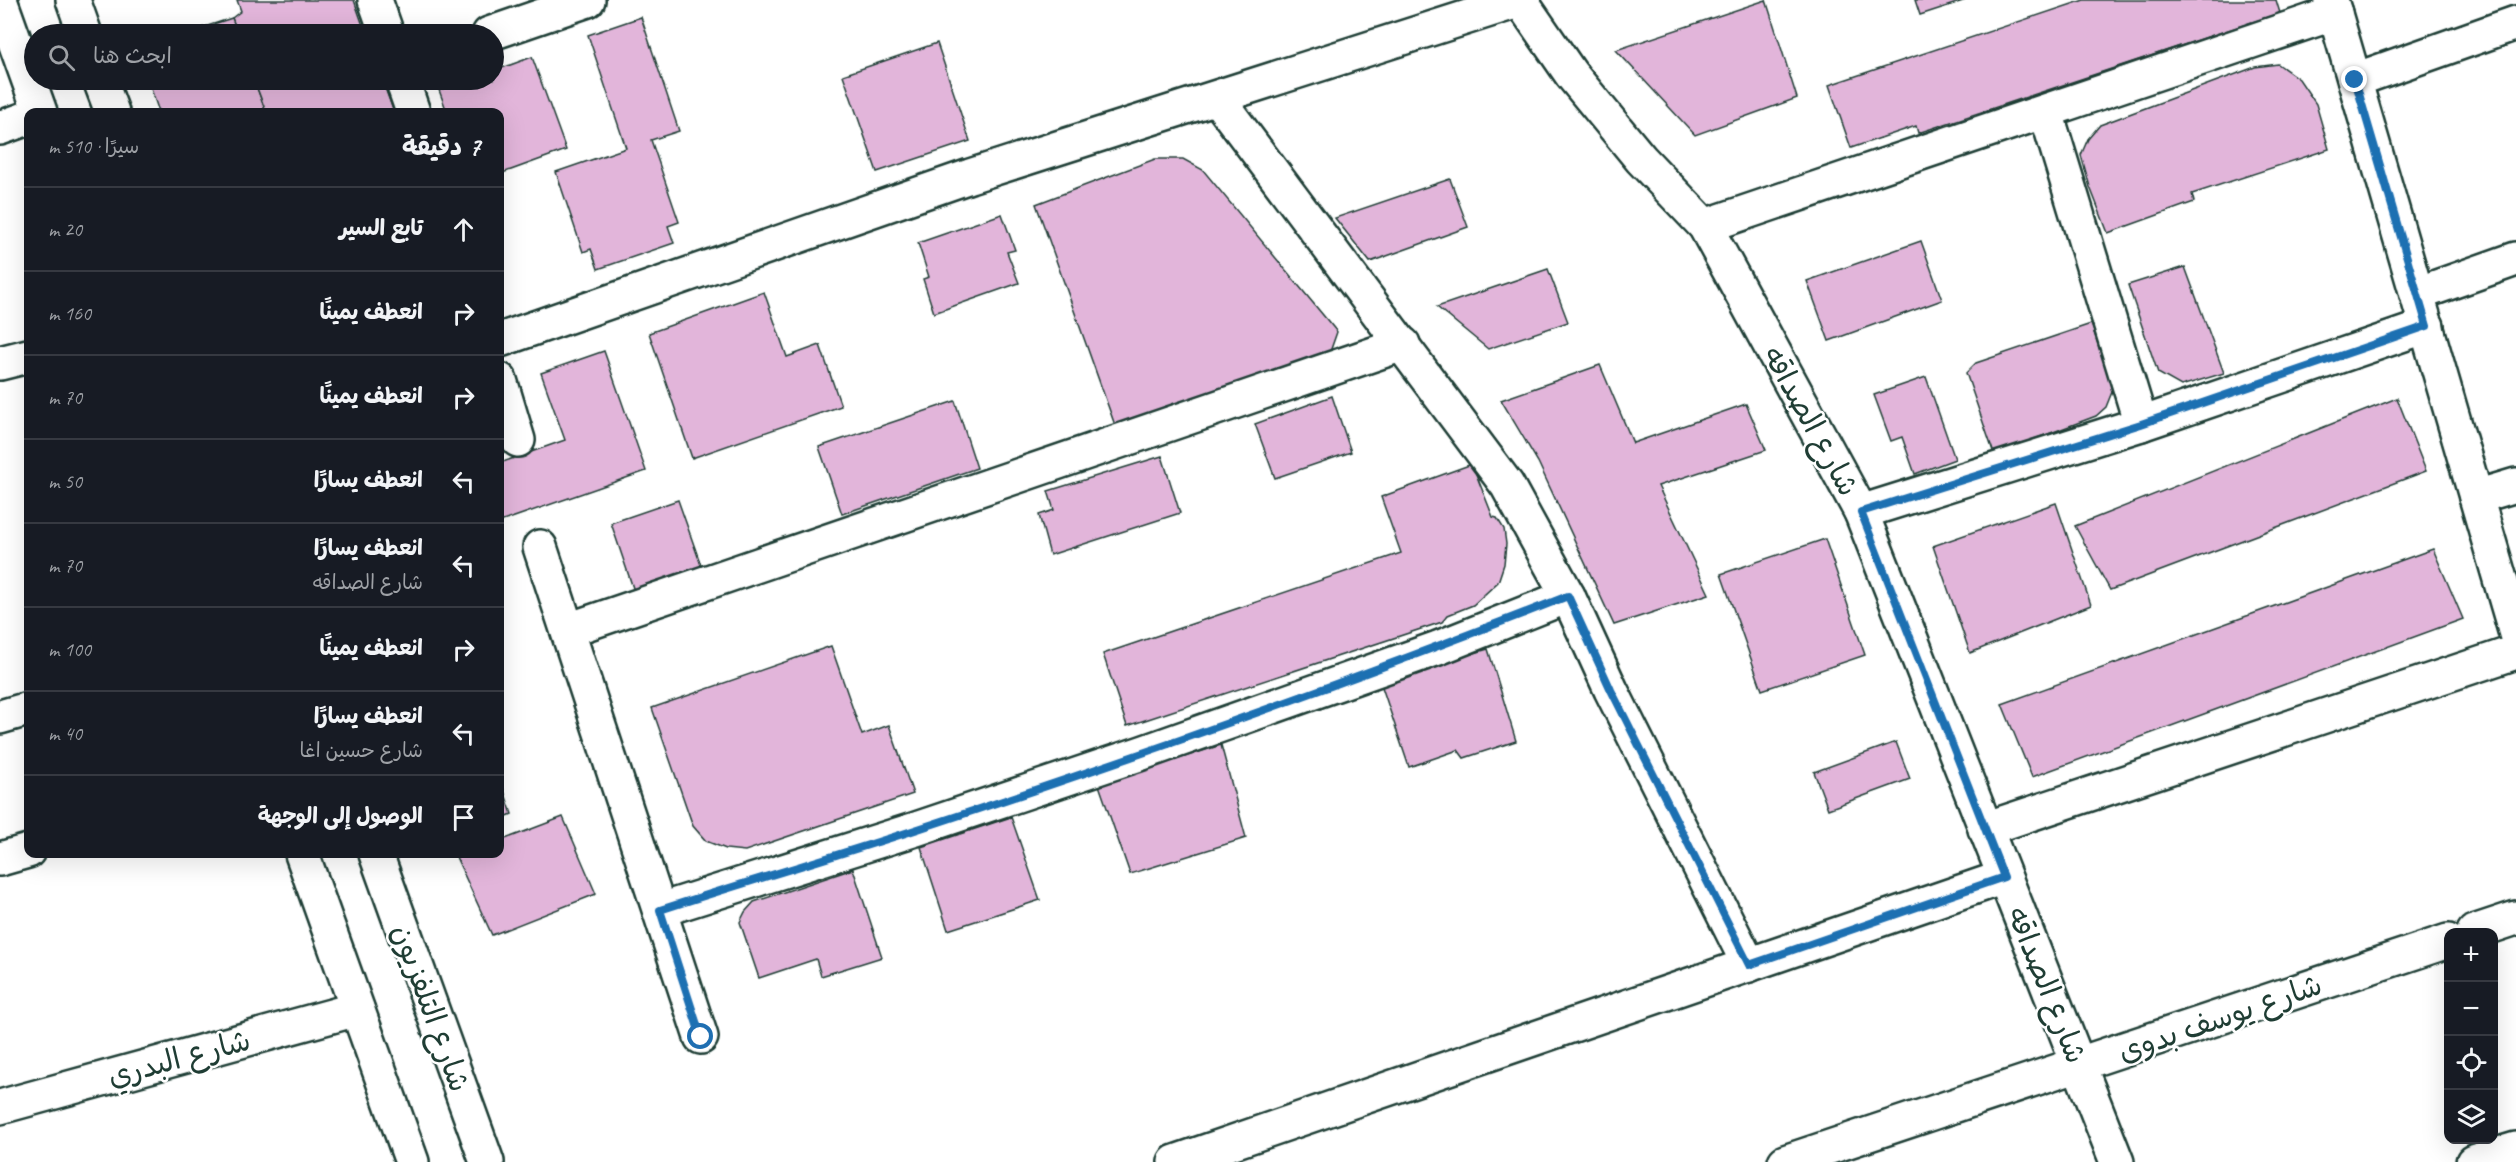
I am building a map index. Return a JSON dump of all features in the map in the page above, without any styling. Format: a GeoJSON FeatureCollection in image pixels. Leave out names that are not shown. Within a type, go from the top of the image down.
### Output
{"type":"FeatureCollection","features":[{"type":"Feature","properties":{"kind":"street"},"geometry":{"type":"LineString","coordinates":[[0,0],[24,67]]}},
{"type":"Feature","properties":{"kind":"street"},"geometry":{"type":"LineString","coordinates":[[73,0],[81,24]]}},
{"type":"Feature","properties":{"kind":"street"},"geometry":{"type":"LineString","coordinates":[[375,0],[383,24]]}},
{"type":"Feature","properties":{"kind":"street"},"geometry":{"type":"LineString","coordinates":[[504,29],[585,0]]}},
{"type":"Feature","properties":{"kind":"street"},"geometry":{"type":"LineString","coordinates":[[504,339],[970,176],[1520,0]]}},
{"type":"Feature","properties":{"kind":"street","name":"شارع الصداقه"},"geometry":{"type":"LineString","coordinates":[[1520,0],[1571,74],[1641,159],[1705,226],[1861,512],[2117,1162]]}},
{"type":"Feature","properties":{"kind":"street"},"geometry":{"type":"LineString","coordinates":[[1705,226],[1845,177],[2046,112],[2333,7],[2516,634]]}},
{"type":"Feature","properties":{"kind":"street"},"geometry":{"type":"LineString","coordinates":[[2355,80],[2516,23]]}},
{"type":"Feature","properties":{"kind":"street"},"geometry":{"type":"LineString","coordinates":[[32,90],[39,108]]}},
{"type":"Feature","properties":{"kind":"street"},"geometry":{"type":"LineString","coordinates":[[104,90],[110,108]]}},
{"type":"Feature","properties":{"kind":"street"},"geometry":{"type":"LineString","coordinates":[[405,90],[412,108]]}},
{"type":"Feature","properties":{"kind":"street"},"geometry":{"type":"LineString","coordinates":[[1217,98],[1507,485],[1568,596],[1611,690],[1749,965]]}},
{"type":"Feature","properties":{"kind":"street"},"geometry":{"type":"LineString","coordinates":[[2046,112],[2141,424]]}},
{"type":"Feature","properties":{"kind":"street"},"geometry":{"type":"LineString","coordinates":[[0,128],[24,119]]}},
{"type":"Feature","properties":{"kind":"street"},"geometry":{"type":"LineString","coordinates":[[2417,294],[2516,259]]}},
{"type":"Feature","properties":{"kind":"street"},"geometry":{"type":"LineString","coordinates":[[1861,512],[2141,424],[2427,326]]}},
{"type":"Feature","properties":{"kind":"street"},"geometry":{"type":"LineString","coordinates":[[567,630],[1403,344]]}},
{"type":"Feature","properties":{"kind":"street"},"geometry":{"type":"LineString","coordinates":[[0,363],[24,357]]}},
{"type":"Feature","properties":{"kind":"street"},"geometry":{"type":"LineString","coordinates":[[504,393],[518,440]]}},
{"type":"Feature","properties":{"kind":"street"},"geometry":{"type":"LineString","coordinates":[[2476,497],[2516,484]]}},
{"type":"Feature","properties":{"kind":"street"},"geometry":{"type":"LineString","coordinates":[[540,547],[701,1037]]}},
{"type":"Feature","properties":{"kind":"street"},"geometry":{"type":"LineString","coordinates":[[660,910],[916,829],[1143,753],[1438,648],[1568,596]]}},
{"type":"Feature","properties":{"kind":"street"},"geometry":{"type":"LineString","coordinates":[[1985,829],[2516,652]]}},
{"type":"Feature","properties":{"kind":"street"},"geometry":{"type":"LineString","coordinates":[[0,717],[24,709]]}},
{"type":"Feature","properties":{"kind":"street"},"geometry":{"type":"LineString","coordinates":[[0,859],[24,852]]}},
{"type":"Feature","properties":{"kind":"street"},"geometry":{"type":"LineString","coordinates":[[303,858],[412,1162]]}},
{"type":"Feature","properties":{"kind":"street","name":"شارع التلفزيون"},"geometry":{"type":"LineString","coordinates":[[377,858],[487,1162]]}},
{"type":"Feature","properties":{"kind":"street"},"geometry":{"type":"LineString","coordinates":[[1175,1162],[2004,877]]}},
{"type":"Feature","properties":{"kind":"street"},"geometry":{"type":"LineString","coordinates":[[2488,928],[2516,918]]}},
{"type":"Feature","properties":{"kind":"street","name":"شارع يوسف بدوى"},"geometry":{"type":"LineString","coordinates":[[1785,1162],[2444,942]]}},
{"type":"Feature","properties":{"kind":"street","name":"شارع البدري"},"geometry":{"type":"LineString","coordinates":[[0,1107],[357,1009]]}},
{"type":"Feature","properties":{"kind":"street"},"geometry":{"type":"LineString","coordinates":[[2473,1162],[2516,1149]]}},
{"type":"Feature","properties":{"kind":"building"},"geometry":{"type":"Polygon","coordinates":[[[237,0],[354,0],[362,24],[234,24],[232,18],[241,11],[237,0]]]}},
{"type":"Feature","properties":{"kind":"building"},"geometry":{"type":"Polygon","coordinates":[[[1766,0],[1797,98],[1695,135],[1616,50],[1766,0]]]}},
{"type":"Feature","properties":{"kind":"building"},"geometry":{"type":"Polygon","coordinates":[[[1915,0],[1966,0],[1920,15],[1915,0]]]}},
{"type":"Feature","properties":{"kind":"building"},"geometry":{"type":"Polygon","coordinates":[[[2084,0],[2276,0],[2280,13],[1918,133],[1916,126],[1851,148],[1829,85],[2084,0]]]}},
{"type":"Feature","properties":{"kind":"building"},"geometry":{"type":"Polygon","coordinates":[[[641,17],[679,131],[651,140],[679,222],[668,226],[674,243],[598,269],[591,249],[583,252],[556,172],[626,148],[588,35],[641,17]]]}},
{"type":"Feature","properties":{"kind":"building"},"geometry":{"type":"Polygon","coordinates":[[[232,18],[234,24],[214,24],[232,18]]]}},
{"type":"Feature","properties":{"kind":"building"},"geometry":{"type":"Polygon","coordinates":[[[937,43],[970,141],[877,172],[843,75],[937,43]]]}},
{"type":"Feature","properties":{"kind":"building"},"geometry":{"type":"Polygon","coordinates":[[[532,57],[566,150],[504,173],[504,108],[446,108],[439,90],[504,90],[504,67],[532,57]]]}},
{"type":"Feature","properties":{"kind":"building"},"geometry":{"type":"Polygon","coordinates":[[[2278,64],[2299,79],[2316,104],[2329,149],[2192,194],[2194,202],[2108,233],[2090,187],[2081,155],[2088,139],[2100,125],[2255,67],[2278,64]]]}},
{"type":"Feature","properties":{"kind":"building"},"geometry":{"type":"Polygon","coordinates":[[[151,90],[258,90],[264,108],[158,108],[151,90]]]}},
{"type":"Feature","properties":{"kind":"building"},"geometry":{"type":"Polygon","coordinates":[[[258,90],[386,90],[392,108],[264,108],[258,90]]]}},
{"type":"Feature","properties":{"kind":"building"},"geometry":{"type":"Polygon","coordinates":[[[1155,159],[1183,159],[1203,170],[1337,332],[1331,349],[1323,358],[1116,428],[1036,204],[1155,159]]]}},
{"type":"Feature","properties":{"kind":"building"},"geometry":{"type":"Polygon","coordinates":[[[1450,179],[1468,227],[1370,262],[1335,218],[1450,179]]]}},
{"type":"Feature","properties":{"kind":"building"},"geometry":{"type":"Polygon","coordinates":[[[1002,214],[1015,250],[1007,252],[1019,283],[934,313],[923,279],[929,277],[918,243],[1002,214]]]}},
{"type":"Feature","properties":{"kind":"building"},"geometry":{"type":"Polygon","coordinates":[[[1921,241],[1942,300],[1829,341],[1807,281],[1921,241]]]}},
{"type":"Feature","properties":{"kind":"building"},"geometry":{"type":"Polygon","coordinates":[[[2185,267],[2224,373],[2181,386],[2158,373],[2128,285],[2185,267]]]}},
{"type":"Feature","properties":{"kind":"building"},"geometry":{"type":"Polygon","coordinates":[[[1548,269],[1568,322],[1488,349],[1437,307],[1548,269]]]}},
{"type":"Feature","properties":{"kind":"building"},"geometry":{"type":"Polygon","coordinates":[[[764,292],[787,357],[820,345],[841,406],[692,458],[649,333],[764,292]]]}},
{"type":"Feature","properties":{"kind":"building"},"geometry":{"type":"Polygon","coordinates":[[[2091,324],[2105,364],[2108,364],[2112,392],[2106,407],[2096,416],[1994,454],[1966,373],[1976,363],[2091,324]]]}},
{"type":"Feature","properties":{"kind":"building"},"geometry":{"type":"Polygon","coordinates":[[[604,351],[646,471],[504,521],[504,462],[565,440],[541,373],[604,351]]]}},
{"type":"Feature","properties":{"kind":"building"},"geometry":{"type":"Polygon","coordinates":[[[1600,365],[1633,443],[1746,404],[1766,450],[1658,486],[1709,594],[1614,625],[1538,462],[1501,400],[1600,365]]]}},
{"type":"Feature","properties":{"kind":"building"},"geometry":{"type":"Polygon","coordinates":[[[1926,377],[1955,459],[1915,474],[1902,437],[1891,441],[1874,395],[1926,377]]]}},
{"type":"Feature","properties":{"kind":"building"},"geometry":{"type":"Polygon","coordinates":[[[1332,396],[1351,452],[1275,478],[1255,424],[1332,396]]]}},
{"type":"Feature","properties":{"kind":"building"},"geometry":{"type":"Polygon","coordinates":[[[2397,398],[2426,471],[2110,590],[2075,526],[2397,398]]]}},
{"type":"Feature","properties":{"kind":"building"},"geometry":{"type":"Polygon","coordinates":[[[955,401],[977,468],[842,514],[819,447],[955,401]]]}},
{"type":"Feature","properties":{"kind":"building"},"geometry":{"type":"Polygon","coordinates":[[[1162,456],[1180,513],[1050,555],[1039,515],[1054,510],[1048,491],[1162,456]]]}},
{"type":"Feature","properties":{"kind":"building"},"geometry":{"type":"Polygon","coordinates":[[[1472,464],[1493,517],[1497,518],[1504,529],[1506,544],[1504,564],[1498,582],[1473,605],[1448,615],[1442,622],[1127,726],[1103,654],[1401,553],[1381,497],[1472,464]]]}},
{"type":"Feature","properties":{"kind":"building"},"geometry":{"type":"Polygon","coordinates":[[[678,500],[702,568],[634,591],[611,523],[678,500]]]}},
{"type":"Feature","properties":{"kind":"building"},"geometry":{"type":"Polygon","coordinates":[[[2056,503],[2091,605],[1970,653],[1933,546],[2056,503]]]}},
{"type":"Feature","properties":{"kind":"building"},"geometry":{"type":"Polygon","coordinates":[[[1825,539],[1865,655],[1762,690],[1721,574],[1825,539]]]}},
{"type":"Feature","properties":{"kind":"building"},"geometry":{"type":"Polygon","coordinates":[[[2433,549],[2463,619],[2032,777],[2002,704],[2433,549]]]}},
{"type":"Feature","properties":{"kind":"building"},"geometry":{"type":"Polygon","coordinates":[[[831,646],[862,735],[889,725],[913,794],[745,851],[726,849],[706,841],[693,826],[652,708],[831,646]]]}},
{"type":"Feature","properties":{"kind":"building"},"geometry":{"type":"Polygon","coordinates":[[[1488,649],[1516,741],[1464,758],[1458,750],[1409,767],[1380,681],[1488,649]]]}},
{"type":"Feature","properties":{"kind":"building"},"geometry":{"type":"Polygon","coordinates":[[[1896,742],[1910,779],[1828,809],[1814,772],[1896,742]]]}},
{"type":"Feature","properties":{"kind":"building"},"geometry":{"type":"Polygon","coordinates":[[[1221,745],[1246,838],[1130,874],[1099,785],[1221,745]]]}},
{"type":"Feature","properties":{"kind":"building"},"geometry":{"type":"Polygon","coordinates":[[[504,791],[512,814],[504,817],[504,791]]]}},
{"type":"Feature","properties":{"kind":"building"},"geometry":{"type":"Polygon","coordinates":[[[563,817],[596,894],[492,935],[456,858],[504,858],[504,839],[563,817]]]}},
{"type":"Feature","properties":{"kind":"building"},"geometry":{"type":"Polygon","coordinates":[[[1011,817],[1040,900],[948,930],[921,847],[1011,817]]]}},
{"type":"Feature","properties":{"kind":"building"},"geometry":{"type":"Polygon","coordinates":[[[853,869],[882,957],[821,976],[816,959],[759,978],[740,922],[745,912],[754,902],[853,869]]]}},
{"type":"Feature","properties":{"kind":"route"},"geometry":{"type":"LineString","coordinates":[[701,1037],[660,910],[916,829],[1143,753],[1320,688],[1438,648],[1568,596],[1611,690],[1749,965],[2004,877],[1861,512],[2141,424],[2427,326],[2355,80]]}}]}
